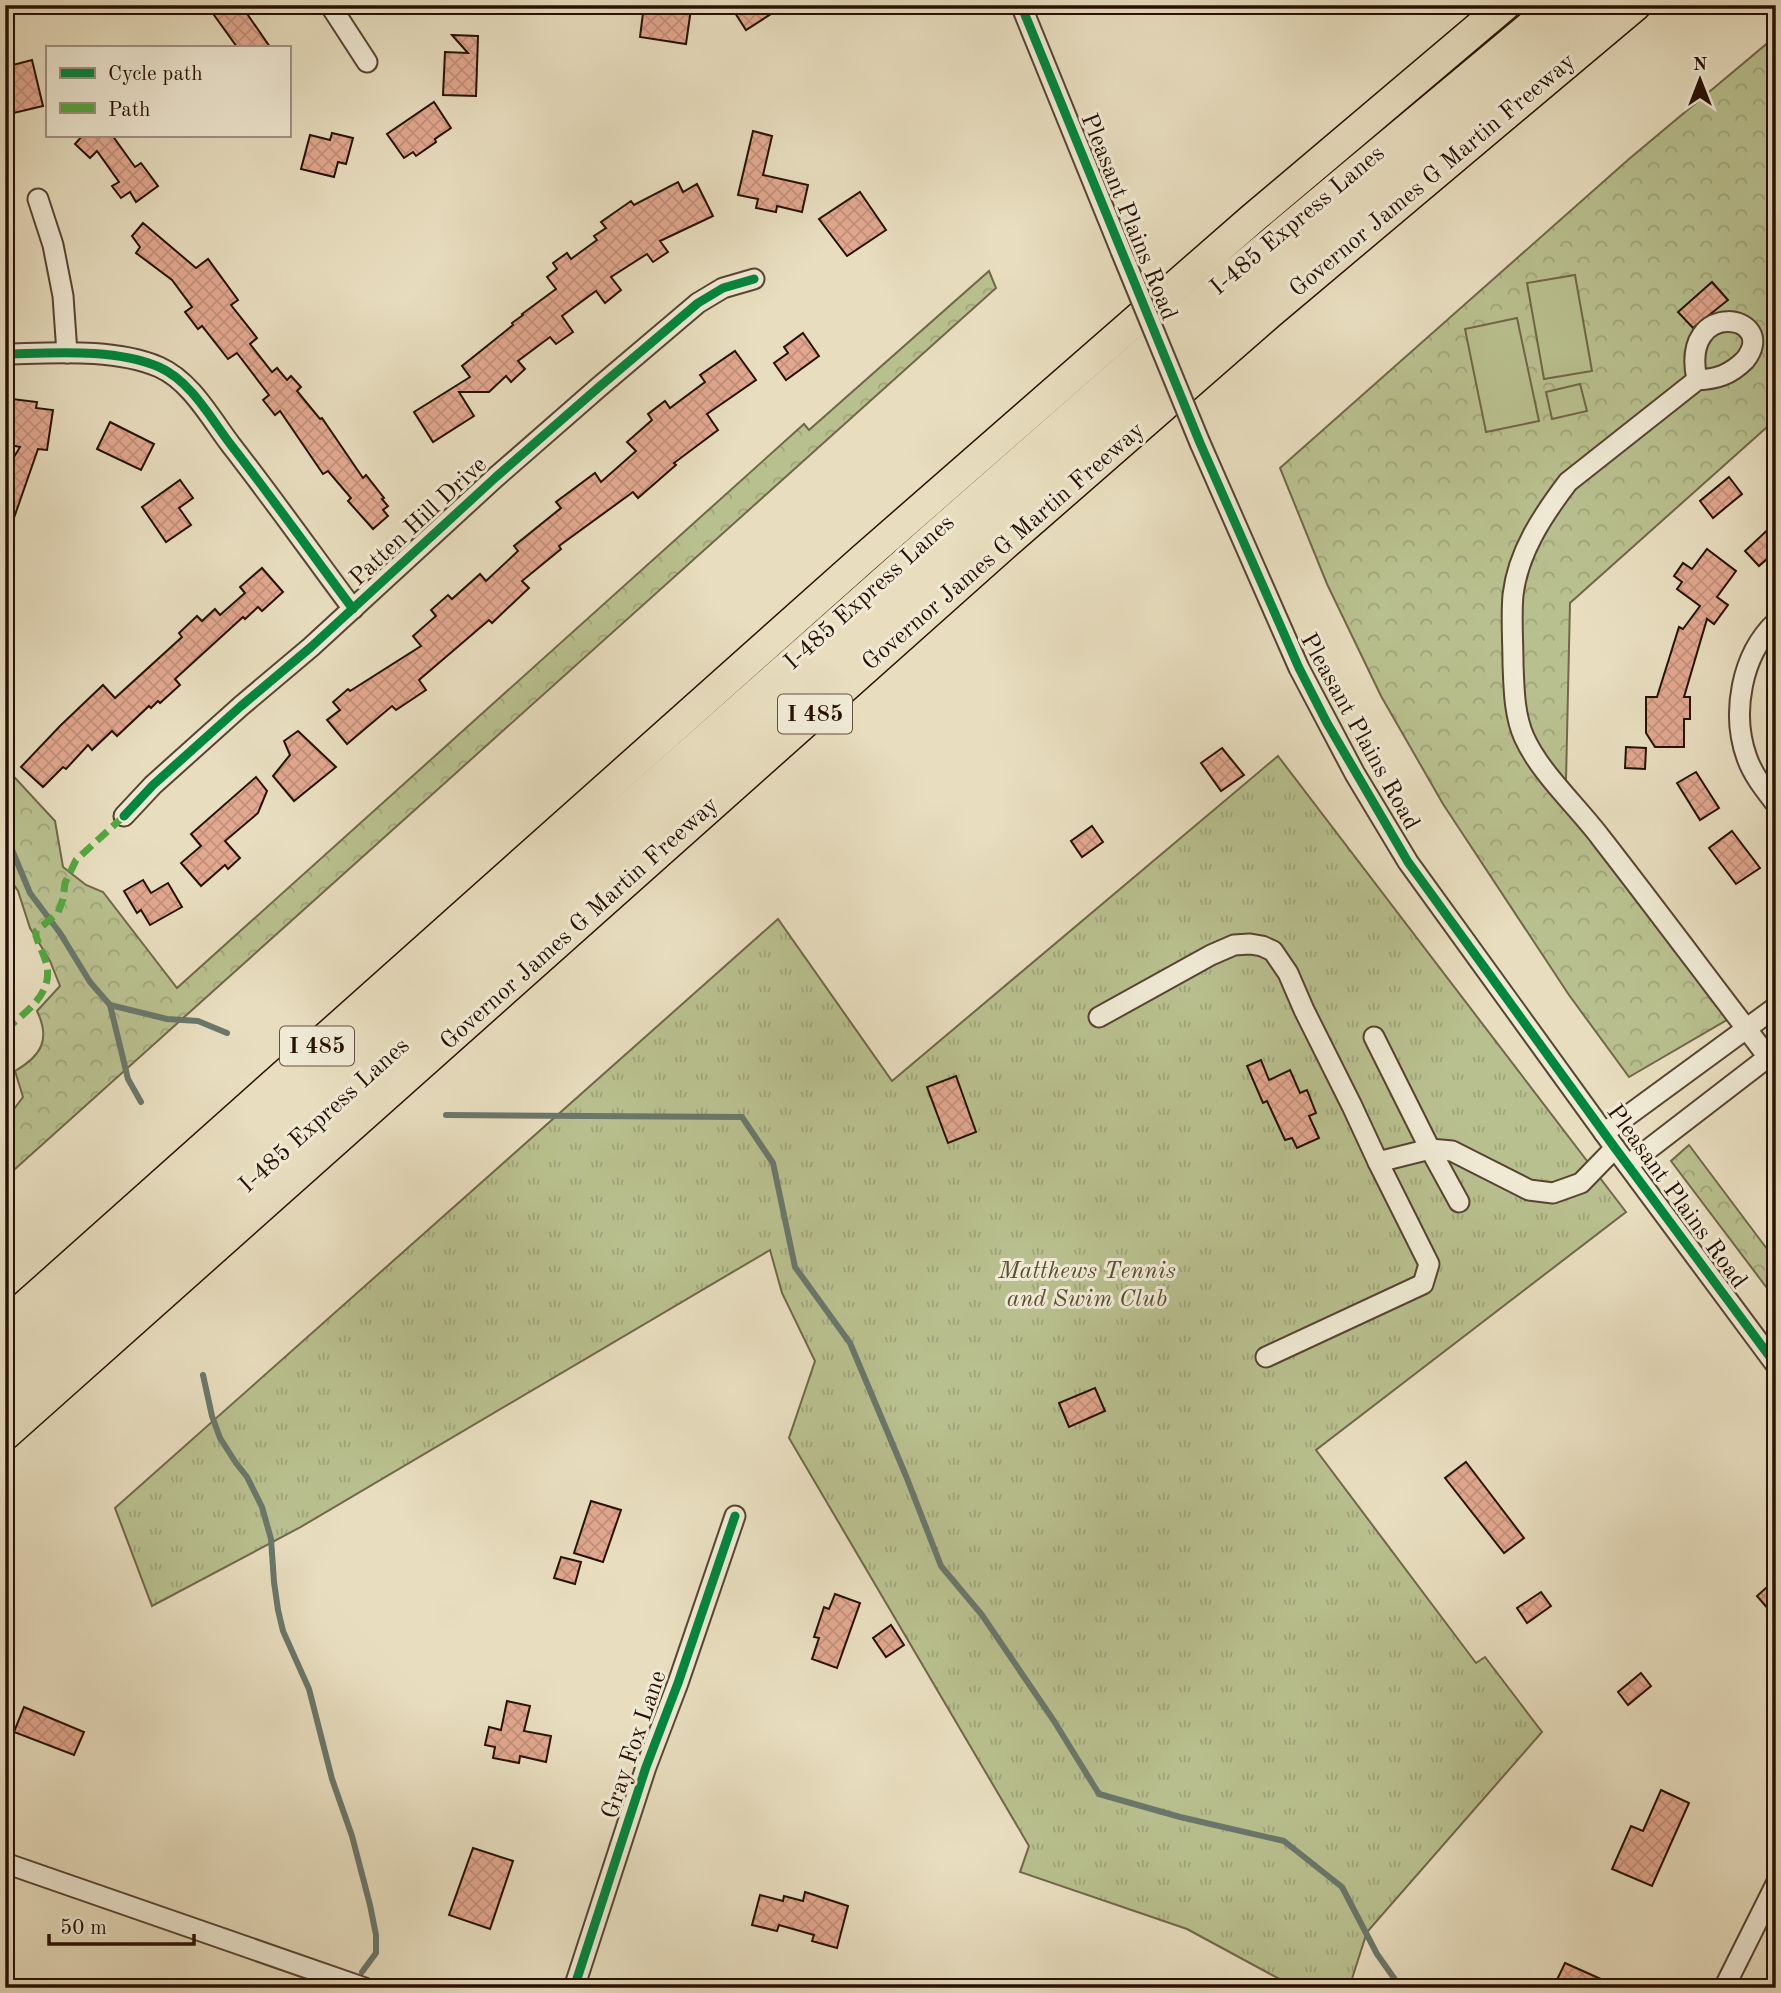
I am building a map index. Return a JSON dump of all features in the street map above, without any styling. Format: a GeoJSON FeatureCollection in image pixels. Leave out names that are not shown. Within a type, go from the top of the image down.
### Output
{"type":"FeatureCollection","features":[{"type":"Feature","properties":{"kind":"highway","name":"I 485"},"geometry":{"type":"LineString","coordinates":[[5,1324],[863,558],[1231,237],[1505,5]]}},
{"type":"Feature","properties":{"kind":"highway","name":"I-485 Express Lanes"},"geometry":{"type":"LineString","coordinates":[[5,1360],[1228,279],[1556,5]]}},
{"type":"Feature","properties":{"kind":"highway","name":"I-485 Express Lanes"},"geometry":{"type":"LineString","coordinates":[[5,1398],[1150,379],[1594,5]]}},
{"type":"Feature","properties":{"kind":"highway","name":"Governor James G Martin Freeway"},"geometry":{"type":"LineString","coordinates":[[5,1435],[1003,546],[1271,312],[1636,5]]}},
{"type":"Feature","properties":{"kind":"highway"},"geometry":{"type":"LineString","coordinates":[[1052,467],[1271,312]]}},
{"type":"Feature","properties":{"kind":"highway"},"geometry":{"type":"LineString","coordinates":[[489,932],[628,767]]}},
{"type":"Feature","properties":{"kind":"street"},"geometry":{"type":"LineString","coordinates":[[330,5],[367,62]]}},
{"type":"Feature","properties":{"kind":"street","name":"Pleasant Plains Road"},"geometry":{"type":"LineString","coordinates":[[1021,5],[1200,443],[1299,668],[1355,774],[1408,862],[1776,1365]]}},
{"type":"Feature","properties":{"kind":"street"},"geometry":{"type":"LineString","coordinates":[[38,199],[53,245],[63,296],[67,353]]}},
{"type":"Feature","properties":{"kind":"street","name":"Patten Hill Drive"},"geometry":{"type":"LineString","coordinates":[[124,816],[153,785],[353,609],[496,477],[698,303],[723,288],[754,279]]}},
{"type":"Feature","properties":{"kind":"street"},"geometry":{"type":"LineString","coordinates":[[5,354],[67,353],[135,359],[161,368],[177,379],[189,390],[353,609]]}},
{"type":"Feature","properties":{"kind":"street"},"geometry":{"type":"LineString","coordinates":[[1628,1165],[1772,1054],[1747,1030],[1599,835],[1541,764],[1524,737],[1514,686],[1513,593],[1534,531],[1568,482],[1697,380]]}},
{"type":"Feature","properties":{"kind":"street"},"geometry":{"type":"LineString","coordinates":[[1776,622],[1761,639],[1745,674],[1740,721],[1747,760],[1776,804]]}},
{"type":"Feature","properties":{"kind":"street"},"geometry":{"type":"LineString","coordinates":[[1099,1017],[1234,945],[1250,944],[1273,951],[1289,973],[1304,1010],[1429,1264],[1423,1284],[1266,1357]]}},
{"type":"Feature","properties":{"kind":"street"},"geometry":{"type":"LineString","coordinates":[[1378,1163],[1430,1149],[1452,1151],[1529,1190],[1553,1193],[1581,1182],[1610,1141],[1776,1007]]}},
{"type":"Feature","properties":{"kind":"street"},"geometry":{"type":"LineString","coordinates":[[1374,1037],[1458,1202]]}},
{"type":"Feature","properties":{"kind":"street","name":"Gray Fox Lane"},"geometry":{"type":"LineString","coordinates":[[574,1988],[646,1767],[735,1516]]}},
{"type":"Feature","properties":{"kind":"street"},"geometry":{"type":"LineString","coordinates":[[5,1863],[365,1988]]}},
{"type":"Feature","properties":{"kind":"street"},"geometry":{"type":"LineString","coordinates":[[1724,1988],[1776,1884]]}},
{"type":"Feature","properties":{"kind":"green space"},"geometry":{"type":"Polygon","coordinates":[[[1776,36],[1776,419],[1570,603],[1566,780],[1744,1010],[1629,1077],[1569,995],[1443,804],[1381,696],[1327,584],[1280,468],[1629,159],[1776,36]]]}},
{"type":"Feature","properties":{"kind":"green space"},"geometry":{"type":"Polygon","coordinates":[[[989,271],[996,288],[5,1178],[5,1121],[23,1097],[15,1071],[31,1059],[41,1046],[43,1030],[37,1011],[60,986],[50,961],[30,928],[18,891],[5,872],[5,767],[55,821],[63,867],[86,885],[103,892],[177,988],[804,424],[809,430],[989,271]]]}},
{"type":"Feature","properties":{"kind":"green space"},"geometry":{"type":"Polygon","coordinates":[[[1575,275],[1592,371],[1544,379],[1527,283],[1575,275]]]}},
{"type":"Feature","properties":{"kind":"green space"},"geometry":{"type":"Polygon","coordinates":[[[1517,318],[1539,421],[1486,432],[1465,329],[1517,318]]]}},
{"type":"Feature","properties":{"kind":"green space"},"geometry":{"type":"Polygon","coordinates":[[[1580,384],[1587,411],[1552,419],[1546,392],[1580,384]]]}},
{"type":"Feature","properties":{"kind":"green space","name":"Matthews Tennis and Swim Club"},"geometry":{"type":"Polygon","coordinates":[[[1278,756],[1626,1212],[1316,1450],[1476,1663],[1485,1657],[1542,1732],[1367,1932],[1349,1988],[1296,1988],[1187,1929],[1020,1872],[1029,1846],[789,1438],[815,1361],[782,1293],[770,1250],[299,1528],[152,1606],[115,1508],[778,919],[892,1081],[1278,756]]]}},
{"type":"Feature","properties":{"kind":"green space"},"geometry":{"type":"Polygon","coordinates":[[[1689,1145],[1776,1261],[1776,1300],[1671,1161],[1689,1145]]]}},
{"type":"Feature","properties":{"kind":"building"},"geometry":{"type":"Polygon","coordinates":[[[228,5],[241,5],[269,46],[236,46],[214,15],[228,5]]]}},
{"type":"Feature","properties":{"kind":"building"},"geometry":{"type":"Polygon","coordinates":[[[644,5],[670,5],[691,9],[686,44],[640,37],[644,5]]]}},
{"type":"Feature","properties":{"kind":"building"},"geometry":{"type":"Polygon","coordinates":[[[730,5],[785,5],[746,30],[730,5]]]}},
{"type":"Feature","properties":{"kind":"building"},"geometry":{"type":"Polygon","coordinates":[[[452,35],[478,36],[476,96],[443,95],[445,52],[468,53],[452,35]]]}},
{"type":"Feature","properties":{"kind":"building"},"geometry":{"type":"Polygon","coordinates":[[[32,60],[43,106],[5,115],[5,67],[32,60]]]}},
{"type":"Feature","properties":{"kind":"building"},"geometry":{"type":"Polygon","coordinates":[[[434,102],[451,128],[416,156],[413,152],[404,158],[387,134],[434,102]]]}},
{"type":"Feature","properties":{"kind":"building"},"geometry":{"type":"Polygon","coordinates":[[[753,131],[772,136],[763,175],[808,185],[802,212],[777,206],[776,212],[756,208],[758,199],[738,195],[753,131]]]}},
{"type":"Feature","properties":{"kind":"building"},"geometry":{"type":"Polygon","coordinates":[[[332,133],[353,138],[346,164],[338,162],[334,177],[301,169],[310,135],[330,140],[332,133]]]}},
{"type":"Feature","properties":{"kind":"building"},"geometry":{"type":"Polygon","coordinates":[[[82,136],[113,136],[135,167],[141,163],[158,186],[136,202],[130,192],[121,198],[112,186],[119,182],[97,151],[90,158],[75,144],[82,136]]]}},
{"type":"Feature","properties":{"kind":"building"},"geometry":{"type":"Polygon","coordinates":[[[678,182],[683,192],[697,184],[713,216],[660,241],[668,252],[653,262],[647,254],[611,277],[621,290],[605,303],[596,291],[562,316],[573,332],[556,344],[550,337],[518,361],[525,369],[511,382],[506,376],[489,392],[459,392],[474,416],[433,442],[414,412],[470,377],[462,366],[513,325],[522,314],[556,289],[547,277],[557,269],[553,263],[567,253],[571,259],[597,240],[594,236],[606,228],[601,222],[631,201],[634,205],[678,182]]]}},
{"type":"Feature","properties":{"kind":"building"},"geometry":{"type":"Polygon","coordinates":[[[860,192],[886,230],[847,256],[819,219],[860,192]]]}},
{"type":"Feature","properties":{"kind":"building"},"geometry":{"type":"Polygon","coordinates":[[[143,223],[196,268],[208,259],[238,300],[231,305],[257,338],[250,344],[272,372],[277,368],[287,380],[291,376],[301,387],[297,391],[320,419],[322,418],[363,478],[366,475],[384,498],[382,499],[388,506],[383,510],[388,516],[373,529],[348,501],[351,498],[328,471],[323,474],[280,411],[275,415],[263,400],[269,395],[237,353],[228,359],[202,326],[198,329],[185,312],[192,307],[172,280],[136,253],[140,247],[132,236],[143,223]]]}},
{"type":"Feature","properties":{"kind":"building"},"geometry":{"type":"Polygon","coordinates":[[[1712,282],[1728,300],[1693,328],[1678,312],[1712,282]]]}},
{"type":"Feature","properties":{"kind":"building"},"geometry":{"type":"Polygon","coordinates":[[[803,333],[819,356],[786,380],[774,363],[788,353],[784,347],[803,333]]]}},
{"type":"Feature","properties":{"kind":"building"},"geometry":{"type":"Polygon","coordinates":[[[735,351],[756,380],[707,414],[718,430],[674,463],[676,465],[638,498],[633,492],[559,546],[561,549],[522,581],[529,588],[492,623],[489,620],[419,680],[426,690],[396,710],[392,706],[347,744],[327,720],[340,710],[333,702],[348,689],[350,691],[421,646],[413,636],[436,616],[431,610],[448,595],[452,599],[480,574],[486,581],[518,551],[514,546],[561,508],[556,502],[595,473],[601,482],[636,451],[627,442],[652,420],[648,414],[665,401],[670,408],[705,382],[700,375],[735,351]]]}},
{"type":"Feature","properties":{"kind":"building"},"geometry":{"type":"Polygon","coordinates":[[[12,399],[37,402],[36,408],[53,410],[47,450],[38,449],[8,535],[5,535],[5,472],[20,447],[10,445],[13,420],[9,419],[12,399]]]}},
{"type":"Feature","properties":{"kind":"building"},"geometry":{"type":"Polygon","coordinates":[[[110,422],[154,444],[141,470],[97,449],[110,422]]]}},
{"type":"Feature","properties":{"kind":"building"},"geometry":{"type":"Polygon","coordinates":[[[1729,477],[1742,494],[1713,518],[1700,501],[1729,477]]]}},
{"type":"Feature","properties":{"kind":"building"},"geometry":{"type":"Polygon","coordinates":[[[180,480],[193,498],[179,508],[191,525],[166,542],[142,507],[180,480]]]}},
{"type":"Feature","properties":{"kind":"building"},"geometry":{"type":"Polygon","coordinates":[[[1776,522],[1776,551],[1759,566],[1745,551],[1776,522]]]}},
{"type":"Feature","properties":{"kind":"building"},"geometry":{"type":"Polygon","coordinates":[[[1707,549],[1736,571],[1717,597],[1728,605],[1714,624],[1707,619],[1684,697],[1690,697],[1690,719],[1684,719],[1684,747],[1655,747],[1646,733],[1646,697],[1657,697],[1679,627],[1683,629],[1700,606],[1677,589],[1682,582],[1674,576],[1683,563],[1692,569],[1707,549]]]}},
{"type":"Feature","properties":{"kind":"building"},"geometry":{"type":"Polygon","coordinates":[[[262,568],[283,592],[262,611],[258,607],[245,619],[243,617],[175,679],[180,685],[160,703],[158,701],[151,708],[149,706],[117,736],[112,731],[92,750],[88,745],[66,769],[63,767],[43,787],[21,767],[103,685],[115,698],[182,637],[179,633],[197,616],[202,621],[215,609],[220,615],[245,593],[240,587],[262,568]]]}},
{"type":"Feature","properties":{"kind":"building"},"geometry":{"type":"Polygon","coordinates":[[[298,731],[336,767],[294,801],[273,776],[290,755],[284,741],[298,731]]]}},
{"type":"Feature","properties":{"kind":"building"},"geometry":{"type":"Polygon","coordinates":[[[1626,747],[1646,748],[1645,769],[1625,768],[1626,747]]]}},
{"type":"Feature","properties":{"kind":"building"},"geometry":{"type":"Polygon","coordinates":[[[1222,748],[1244,775],[1221,791],[1201,763],[1222,748]]]}},
{"type":"Feature","properties":{"kind":"building"},"geometry":{"type":"Polygon","coordinates":[[[1696,772],[1719,808],[1700,820],[1677,783],[1696,772]]]}},
{"type":"Feature","properties":{"kind":"building"},"geometry":{"type":"Polygon","coordinates":[[[256,777],[267,791],[258,813],[225,841],[240,858],[228,869],[225,865],[201,886],[181,863],[201,846],[191,834],[256,777]]]}},
{"type":"Feature","properties":{"kind":"building"},"geometry":{"type":"Polygon","coordinates":[[[1092,826],[1103,842],[1082,857],[1071,841],[1092,826]]]}},
{"type":"Feature","properties":{"kind":"building"},"geometry":{"type":"Polygon","coordinates":[[[1732,831],[1760,868],[1736,884],[1709,848],[1732,831]]]}},
{"type":"Feature","properties":{"kind":"building"},"geometry":{"type":"Polygon","coordinates":[[[143,880],[151,893],[168,883],[182,907],[150,925],[141,910],[137,913],[124,891],[143,880]]]}},
{"type":"Feature","properties":{"kind":"building"},"geometry":{"type":"Polygon","coordinates":[[[1261,1060],[1269,1080],[1290,1070],[1300,1093],[1307,1090],[1316,1113],[1309,1116],[1319,1138],[1297,1148],[1292,1138],[1285,1140],[1267,1101],[1263,1103],[1247,1066],[1261,1060]]]}},
{"type":"Feature","properties":{"kind":"building"},"geometry":{"type":"Polygon","coordinates":[[[956,1076],[976,1132],[948,1143],[927,1087],[956,1076]]]}},
{"type":"Feature","properties":{"kind":"building"},"geometry":{"type":"Polygon","coordinates":[[[1095,1388],[1105,1411],[1069,1427],[1059,1403],[1095,1388]]]}},
{"type":"Feature","properties":{"kind":"building"},"geometry":{"type":"Polygon","coordinates":[[[1466,1462],[1524,1538],[1504,1553],[1445,1478],[1466,1462]]]}},
{"type":"Feature","properties":{"kind":"building"},"geometry":{"type":"Polygon","coordinates":[[[591,1501],[621,1510],[603,1562],[574,1553],[591,1501]]]}},
{"type":"Feature","properties":{"kind":"building"},"geometry":{"type":"Polygon","coordinates":[[[561,1557],[581,1562],[575,1584],[554,1578],[561,1557]]]}},
{"type":"Feature","properties":{"kind":"building"},"geometry":{"type":"Polygon","coordinates":[[[1776,1579],[1776,1618],[1757,1596],[1776,1579]]]}},
{"type":"Feature","properties":{"kind":"building"},"geometry":{"type":"Polygon","coordinates":[[[1541,1592],[1551,1606],[1527,1623],[1517,1608],[1541,1592]]]}},
{"type":"Feature","properties":{"kind":"building"},"geometry":{"type":"Polygon","coordinates":[[[835,1594],[860,1603],[837,1668],[812,1659],[819,1638],[814,1637],[824,1607],[829,1609],[835,1594]]]}},
{"type":"Feature","properties":{"kind":"building"},"geometry":{"type":"Polygon","coordinates":[[[891,1625],[904,1645],[886,1657],[873,1638],[891,1625]]]}},
{"type":"Feature","properties":{"kind":"building"},"geometry":{"type":"Polygon","coordinates":[[[1641,1673],[1651,1686],[1628,1705],[1618,1692],[1641,1673]]]}},
{"type":"Feature","properties":{"kind":"building"},"geometry":{"type":"Polygon","coordinates":[[[507,1701],[530,1706],[524,1731],[551,1736],[546,1762],[520,1756],[519,1763],[493,1758],[495,1747],[485,1745],[489,1727],[501,1730],[507,1701]]]}},
{"type":"Feature","properties":{"kind":"building"},"geometry":{"type":"Polygon","coordinates":[[[24,1707],[84,1732],[74,1755],[14,1732],[24,1707]]]}},
{"type":"Feature","properties":{"kind":"building"},"geometry":{"type":"Polygon","coordinates":[[[1661,1790],[1689,1803],[1652,1886],[1612,1869],[1631,1826],[1643,1831],[1661,1790]]]}},
{"type":"Feature","properties":{"kind":"building"},"geometry":{"type":"Polygon","coordinates":[[[473,1848],[513,1861],[490,1929],[449,1915],[473,1848]]]}},
{"type":"Feature","properties":{"kind":"building"},"geometry":{"type":"Polygon","coordinates":[[[805,1892],[848,1906],[837,1948],[812,1941],[814,1935],[779,1925],[777,1931],[752,1925],[760,1895],[783,1901],[784,1896],[803,1901],[805,1892]]]}},
{"type":"Feature","properties":{"kind":"building"},"geometry":{"type":"Polygon","coordinates":[[[1565,1963],[1621,1988],[1553,1988],[1565,1963]]]}},
{"type":"Feature","properties":{"kind":"waterway"},"geometry":{"type":"LineString","coordinates":[[5,833],[30,893],[60,933],[90,982],[110,1005],[128,1079],[141,1102]]}},
{"type":"Feature","properties":{"kind":"waterway"},"geometry":{"type":"LineString","coordinates":[[110,1005],[167,1019],[198,1021],[227,1033]]}},
{"type":"Feature","properties":{"kind":"waterway"},"geometry":{"type":"LineString","coordinates":[[446,1115],[742,1117],[773,1163],[795,1267],[850,1343],[941,1566],[982,1615],[1054,1721],[1099,1794],[1180,1817],[1284,1841],[1342,1887],[1377,1954],[1401,1988]]}},
{"type":"Feature","properties":{"kind":"waterway"},"geometry":{"type":"LineString","coordinates":[[203,1375],[220,1438],[247,1477],[262,1507],[271,1539],[274,1582],[283,1631],[309,1689],[332,1779],[352,1836],[376,1935],[376,1953],[362,1972]]}},
{"type":"Feature","properties":{"kind":"marked path"},"geometry":{"type":"LineString","coordinates":[[5,1030],[29,1009],[46,984],[46,962],[36,931],[58,913],[65,883],[76,860],[124,816]]}},
{"type":"Feature","properties":{"kind":"cycle path"},"geometry":{"type":"LineString","coordinates":[[1021,5],[1200,443],[1299,668],[1327,723],[1408,862],[1776,1365]]}},
{"type":"Feature","properties":{"kind":"cycle path"},"geometry":{"type":"LineString","coordinates":[[124,816],[153,785],[311,647],[496,477],[599,387],[698,303],[723,288],[754,279]]}},
{"type":"Feature","properties":{"kind":"cycle path"},"geometry":{"type":"LineString","coordinates":[[5,354],[103,354],[123,357],[159,367],[181,381],[200,402],[353,609]]}},
{"type":"Feature","properties":{"kind":"cycle path"},"geometry":{"type":"LineString","coordinates":[[574,1988],[646,1767],[735,1516]]}}]}
